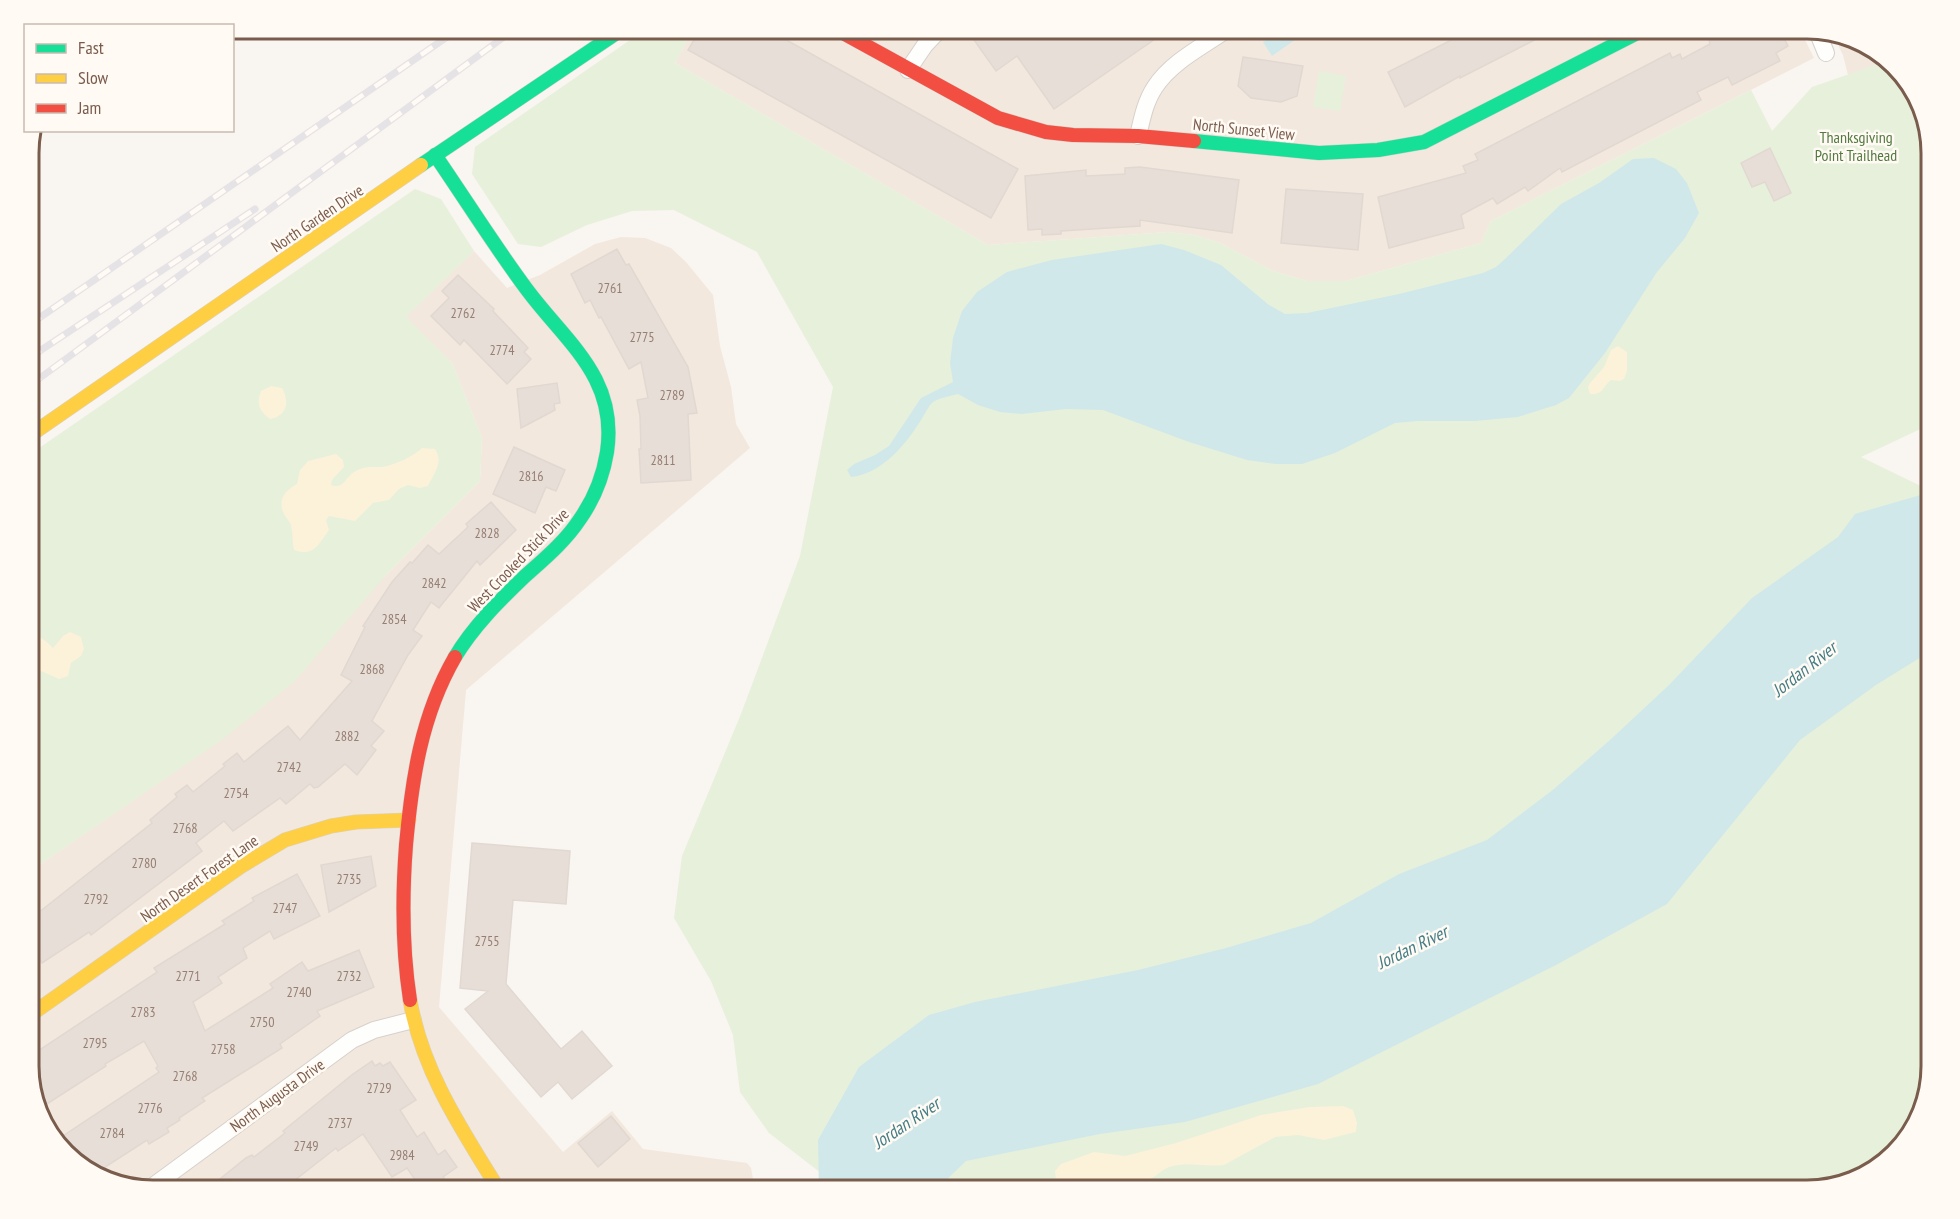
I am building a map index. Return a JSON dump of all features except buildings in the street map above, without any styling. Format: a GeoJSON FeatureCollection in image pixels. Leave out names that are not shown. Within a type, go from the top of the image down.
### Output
{"type":"FeatureCollection","features":[{"type":"Feature","properties":{"kind":"street","name":"North Garden Drive"},"geometry":{"type":"LineString","coordinates":[[39,429],[435,155],[608,39]]}},
{"type":"Feature","properties":{"kind":"street","name":"North Sunset View"},"geometry":{"type":"LineString","coordinates":[[853,39],[998,118],[1046,132],[1073,135],[1138,136],[1319,153],[1378,150],[1424,142],[1614,39]]}},
{"type":"Feature","properties":{"kind":"street"},"geometry":{"type":"LineString","coordinates":[[908,70],[930,39]]}},
{"type":"Feature","properties":{"kind":"street"},"geometry":{"type":"LineString","coordinates":[[1138,136],[1146,105],[1155,87],[1171,69],[1213,39]]}},
{"type":"Feature","properties":{"kind":"street"},"geometry":{"type":"LineString","coordinates":[[1820,40],[1826,53]]}},
{"type":"Feature","properties":{"kind":"street","name":"West Crooked Stick Drive"},"geometry":{"type":"LineString","coordinates":[[435,155],[540,308],[585,357],[599,381],[606,408],[609,435],[606,464],[599,489],[587,511],[555,550],[494,605],[463,643],[448,669],[425,724],[417,752],[409,820],[402,917],[406,983],[413,1020],[428,1064],[440,1090],[493,1180]]}},
{"type":"Feature","properties":{"kind":"street","name":"North Desert Forest Lane"},"geometry":{"type":"LineString","coordinates":[[39,1009],[240,867],[285,840],[306,832],[356,822],[409,820]]}},
{"type":"Feature","properties":{"kind":"street","name":"North Augusta Drive"},"geometry":{"type":"LineString","coordinates":[[161,1180],[352,1040],[374,1030],[413,1020]]}},
{"type":"Feature","properties":{"kind":"shaded area"},"geometry":{"type":"Polygon","coordinates":[[[687,39],[1804,39],[1814,58],[1491,221],[1481,243],[1346,281],[1307,281],[1273,271],[1220,243],[1194,235],[1168,232],[988,245],[675,63],[687,39]]]}},
{"type":"Feature","properties":{"kind":"shaded area"},"geometry":{"type":"Polygon","coordinates":[[[1837,43],[1864,54],[1878,64],[1848,75],[1837,43]]]}},
{"type":"Feature","properties":{"kind":"shaded area"},"geometry":{"type":"Polygon","coordinates":[[[621,237],[645,238],[671,248],[686,262],[713,295],[720,346],[731,387],[736,424],[750,448],[466,690],[439,1007],[563,1152],[612,1111],[643,1149],[747,1163],[751,1168],[753,1180],[153,1180],[124,1176],[96,1165],[78,1152],[58,1129],[45,1103],[41,1088],[39,1073],[39,865],[222,739],[480,481],[482,438],[452,363],[405,317],[474,251],[507,288],[540,275],[595,244],[621,237]]]}},
{"type":"Feature","properties":{"kind":"green space","name":"Thanksgiving Point Trailhead"},"geometry":{"type":"Polygon","coordinates":[[[632,39],[688,39],[675,63],[988,245],[1168,232],[1194,235],[1220,243],[1273,271],[1307,281],[1346,281],[1481,243],[1491,221],[1751,90],[1772,131],[1812,87],[1878,64],[1888,72],[1906,96],[1915,116],[1921,146],[1921,429],[1861,457],[1921,486],[1921,1066],[1917,1095],[1906,1123],[1888,1147],[1864,1165],[1836,1176],[1807,1180],[830,1180],[769,1133],[740,1092],[733,1035],[711,981],[674,918],[682,856],[741,714],[800,556],[833,387],[757,252],[674,210],[632,211],[587,225],[541,247],[518,244],[472,174],[475,147],[632,39]]]}},
{"type":"Feature","properties":{"kind":"green space"},"geometry":{"type":"Polygon","coordinates":[[[1319,71],[1346,76],[1340,111],[1313,107],[1319,71]]]}},
{"type":"Feature","properties":{"kind":"green space"},"geometry":{"type":"Polygon","coordinates":[[[415,189],[441,199],[474,251],[406,317],[452,363],[482,438],[480,481],[386,575],[295,681],[223,739],[39,865],[39,448],[415,189]]]}},
{"type":"Feature","properties":{"kind":"sand"},"geometry":{"type":"Polygon","coordinates":[[[1618,346],[1627,352],[1627,371],[1624,379],[1611,380],[1600,392],[1590,394],[1588,387],[1590,383],[1604,367],[1611,350],[1618,346]]]}},
{"type":"Feature","properties":{"kind":"sand"},"geometry":{"type":"Polygon","coordinates":[[[271,386],[282,388],[286,403],[280,415],[270,419],[261,410],[259,400],[261,391],[271,386]]]}},
{"type":"Feature","properties":{"kind":"sand"},"geometry":{"type":"Polygon","coordinates":[[[422,448],[435,449],[439,458],[428,486],[420,488],[408,485],[399,489],[389,500],[373,503],[355,521],[329,516],[326,520],[329,530],[315,548],[306,552],[294,550],[291,525],[283,512],[282,499],[289,489],[297,484],[300,470],[308,461],[336,454],[343,460],[344,467],[332,480],[331,485],[339,486],[351,474],[359,470],[368,467],[383,467],[401,461],[422,448]]]}},
{"type":"Feature","properties":{"kind":"sand"},"geometry":{"type":"Polygon","coordinates":[[[70,632],[81,637],[84,649],[81,656],[71,663],[68,676],[59,679],[41,671],[39,674],[39,637],[53,648],[63,636],[70,632]]]}},
{"type":"Feature","properties":{"kind":"sand"},"geometry":{"type":"Polygon","coordinates":[[[1343,1106],[1353,1110],[1357,1123],[1356,1132],[1324,1140],[1298,1135],[1275,1137],[1224,1165],[1173,1166],[1147,1180],[1056,1180],[1055,1171],[1061,1164],[1094,1152],[1125,1156],[1176,1143],[1261,1115],[1309,1107],[1343,1106]]]}},
{"type":"Feature","properties":{"kind":"water"},"geometry":{"type":"Polygon","coordinates":[[[1267,39],[1296,39],[1272,56],[1263,42],[1267,39]]]}},
{"type":"Feature","properties":{"kind":"water"},"geometry":{"type":"Polygon","coordinates":[[[1654,158],[1676,169],[1687,183],[1699,213],[1685,238],[1657,272],[1605,353],[1569,398],[1556,405],[1518,417],[1475,421],[1395,423],[1335,453],[1302,464],[1276,464],[1247,460],[1189,442],[1103,410],[1066,409],[1022,414],[1000,412],[978,405],[958,394],[934,401],[899,450],[881,465],[862,475],[851,477],[847,470],[889,446],[921,398],[953,382],[950,363],[953,338],[962,311],[977,292],[1007,272],[1052,260],[1161,244],[1184,250],[1221,265],[1269,305],[1285,314],[1307,313],[1399,294],[1483,273],[1496,267],[1561,204],[1599,183],[1633,159],[1654,158]]]}},
{"type":"Feature","properties":{"kind":"water","name":"Jordan River"},"geometry":{"type":"Polygon","coordinates":[[[1921,495],[1921,657],[1876,685],[1800,740],[1667,904],[1556,965],[1318,1084],[1185,1122],[1100,1134],[966,1161],[946,1180],[819,1180],[818,1140],[859,1067],[929,1015],[975,1002],[1138,970],[1226,948],[1311,923],[1399,874],[1487,840],[1554,789],[1610,740],[1669,685],[1752,598],[1838,537],[1855,514],[1921,495]]]}},
{"type":"Feature","properties":{"kind":"railway"},"geometry":{"type":"LineString","coordinates":[[39,318],[444,39]]}},
{"type":"Feature","properties":{"kind":"railway"},"geometry":{"type":"LineString","coordinates":[[39,379],[501,39]]}},
{"type":"Feature","properties":{"kind":"railway"},"geometry":{"type":"LineString","coordinates":[[39,351],[255,209]]}},
{"type":"Feature","properties":{"kind":"traffic: fast"},"geometry":{"type":"LineString","coordinates":[[421,165],[608,39]]}},
{"type":"Feature","properties":{"kind":"traffic: fast"},"geometry":{"type":"LineString","coordinates":[[1194,141],[1319,153],[1378,150],[1424,142],[1625,39]]}},
{"type":"Feature","properties":{"kind":"traffic: fast"},"geometry":{"type":"LineString","coordinates":[[435,155],[528,291],[586,363],[605,403],[608,426],[607,452],[603,470],[590,504],[561,543],[486,615],[455,657]]}},
{"type":"Feature","properties":{"kind":"traffic: slow"},"geometry":{"type":"LineString","coordinates":[[39,429],[421,165]]}},
{"type":"Feature","properties":{"kind":"traffic: slow"},"geometry":{"type":"LineString","coordinates":[[39,1009],[240,867],[285,840],[331,826],[356,822],[409,820]]}},
{"type":"Feature","properties":{"kind":"traffic: slow"},"geometry":{"type":"LineString","coordinates":[[410,1000],[424,1051],[445,1099],[493,1180]]}},
{"type":"Feature","properties":{"kind":"traffic: jam"},"geometry":{"type":"LineString","coordinates":[[854,39],[998,118],[1046,132],[1194,141]]}},
{"type":"Feature","properties":{"kind":"traffic: jam"},"geometry":{"type":"LineString","coordinates":[[410,1000],[405,961],[403,903],[411,796],[426,725],[443,679],[455,657]]}}]}
